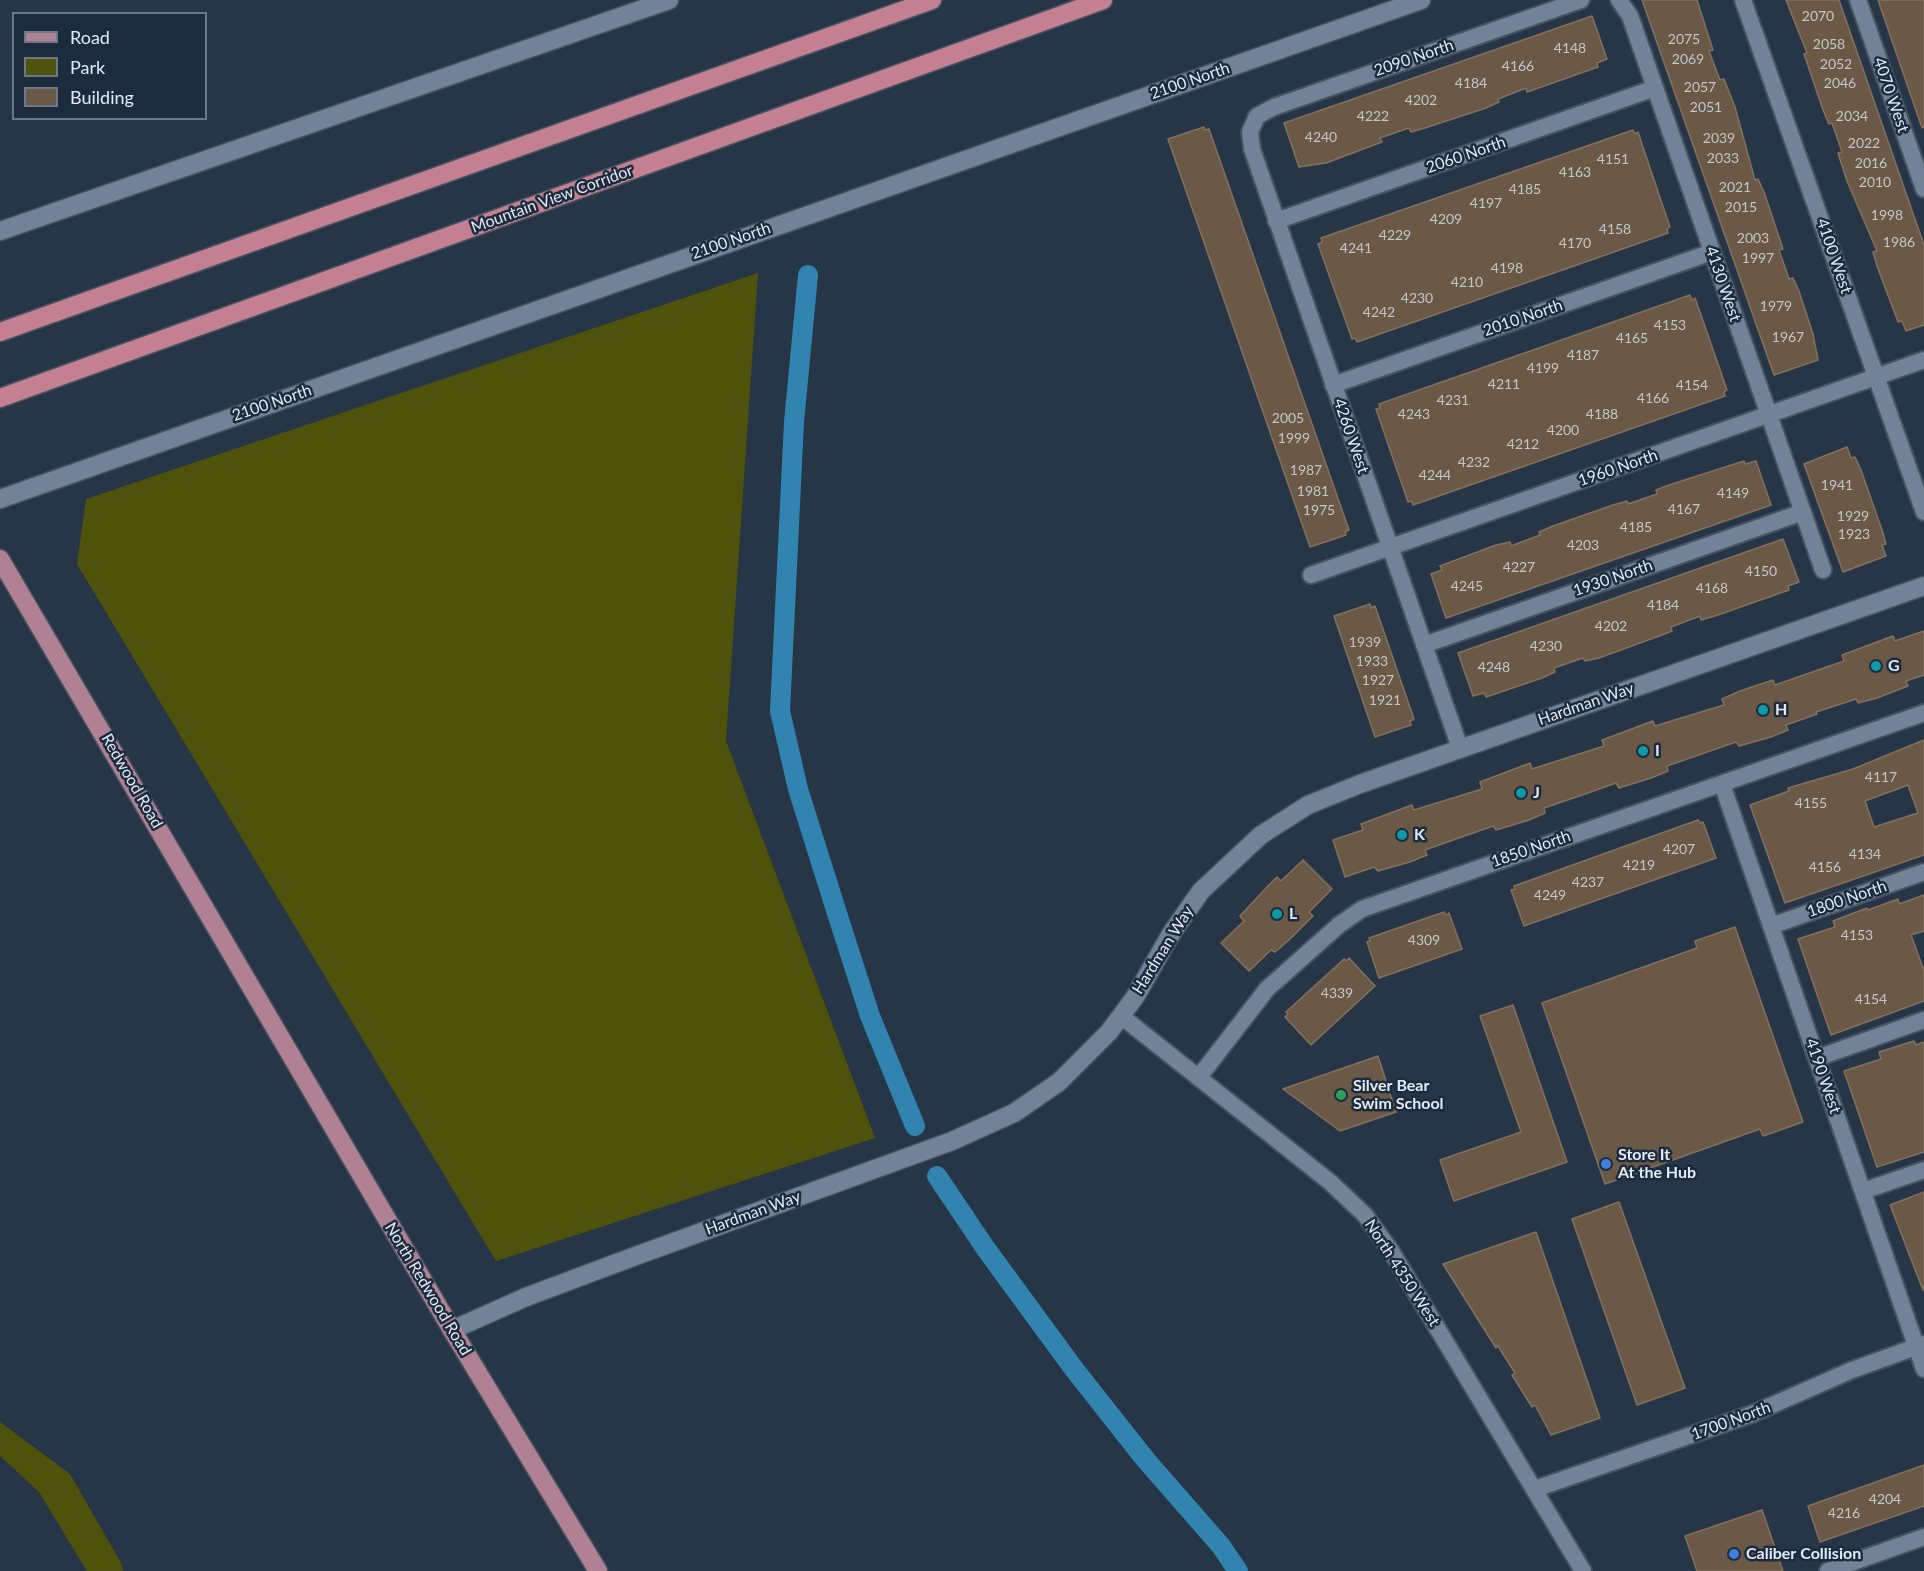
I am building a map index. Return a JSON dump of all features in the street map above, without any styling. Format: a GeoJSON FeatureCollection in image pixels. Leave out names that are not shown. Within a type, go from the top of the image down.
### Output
{"type":"FeatureCollection","features":[{"type":"Feature","properties":{"kind":"highway"},"geometry":{"type":"LineString","coordinates":[[0,332],[932,0]]}},
{"type":"Feature","properties":{"kind":"highway","name":"Mountain View Corridor"},"geometry":{"type":"LineString","coordinates":[[0,398],[1103,0]]}},
{"type":"Feature","properties":{"kind":"main road"},"geometry":{"type":"LineString","coordinates":[[0,231],[669,0]]}},
{"type":"Feature","properties":{"kind":"main road","name":"2100 North"},"geometry":{"type":"LineString","coordinates":[[0,499],[1421,0]]}},
{"type":"Feature","properties":{"kind":"main road","name":"Redwood Road"},"geometry":{"type":"LineString","coordinates":[[0,559],[262,1004]]}},
{"type":"Feature","properties":{"kind":"main road","name":"Hardman Way"},"geometry":{"type":"LineString","coordinates":[[452,1330],[620,1262],[932,1149],[997,1122],[1036,1099],[1078,1066],[1121,1016],[1171,934],[1201,891],[1261,835],[1285,818],[1330,795],[1924,586]]}},
{"type":"Feature","properties":{"kind":"main road","name":"North Redwood Road"},"geometry":{"type":"LineString","coordinates":[[262,1004],[452,1330],[598,1571]]}},
{"type":"Feature","properties":{"kind":"street","name":"2090 North"},"geometry":{"type":"LineString","coordinates":[[1252,124],[1257,116],[1274,107],[1581,0]]}},
{"type":"Feature","properties":{"kind":"street","name":"4130 West"},"geometry":{"type":"LineString","coordinates":[[1619,0],[1630,16],[1823,570]]}},
{"type":"Feature","properties":{"kind":"street","name":"4100 West"},"geometry":{"type":"LineString","coordinates":[[1743,0],[1924,512]]}},
{"type":"Feature","properties":{"kind":"street","name":"4070 West"},"geometry":{"type":"LineString","coordinates":[[1858,0],[1924,189]]}},
{"type":"Feature","properties":{"kind":"street","name":"2060 North"},"geometry":{"type":"LineString","coordinates":[[1276,221],[1655,88]]}},
{"type":"Feature","properties":{"kind":"street","name":"4260 West"},"geometry":{"type":"LineString","coordinates":[[1252,124],[1249,141],[1460,748]]}},
{"type":"Feature","properties":{"kind":"street","name":"2010 North"},"geometry":{"type":"LineString","coordinates":[[1333,385],[1712,252]]}},
{"type":"Feature","properties":{"kind":"street","name":"1960 North"},"geometry":{"type":"LineString","coordinates":[[1311,575],[1924,360]]}},
{"type":"Feature","properties":{"kind":"street","name":"1930 North"},"geometry":{"type":"LineString","coordinates":[[1424,645],[1803,512]]}},
{"type":"Feature","properties":{"kind":"street","name":"1850 North"},"geometry":{"type":"LineString","coordinates":[[1199,1077],[1267,989],[1339,925],[1362,909],[1924,713]]}},
{"type":"Feature","properties":{"kind":"street","name":"4190 West"},"geometry":{"type":"LineString","coordinates":[[1722,784],[1816,1058],[1920,1345],[1924,1369]]}},
{"type":"Feature","properties":{"kind":"street","name":"1800 North"},"geometry":{"type":"LineString","coordinates":[[1771,926],[1924,872]]}},
{"type":"Feature","properties":{"kind":"street","name":"North 4350 West"},"geometry":{"type":"LineString","coordinates":[[1121,1016],[1336,1186],[1365,1215],[1391,1251],[1583,1571]]}},
{"type":"Feature","properties":{"kind":"street"},"geometry":{"type":"LineString","coordinates":[[1816,1058],[1924,1020]]}},
{"type":"Feature","properties":{"kind":"street"},"geometry":{"type":"LineString","coordinates":[[1863,1191],[1924,1170]]}},
{"type":"Feature","properties":{"kind":"street","name":"1700 North"},"geometry":{"type":"LineString","coordinates":[[1535,1489],[1752,1414],[1852,1370],[1920,1345]]}},
{"type":"Feature","properties":{"kind":"street"},"geometry":{"type":"LineString","coordinates":[[1828,1571],[1924,1537]]}},
{"type":"Feature","properties":{"kind":"green space"},"geometry":{"type":"Polygon","coordinates":[[[758,273],[726,741],[875,1138],[496,1261],[77,564],[86,499],[758,273]]]}},
{"type":"Feature","properties":{"kind":"green space"},"geometry":{"type":"Polygon","coordinates":[[[0,1422],[70,1474],[121,1563],[123,1571],[87,1571],[39,1492],[0,1456],[0,1422]]]}},
{"type":"Feature","properties":{"kind":"building"},"geometry":{"type":"Polygon","coordinates":[[[1642,0],[1697,0],[1713,50],[1709,51],[1720,80],[1724,79],[1735,107],[1755,180],[1758,179],[1764,192],[1783,249],[1779,250],[1789,279],[1793,278],[1799,291],[1813,334],[1818,360],[1774,375],[1642,0]]]}},
{"type":"Feature","properties":{"kind":"building"},"geometry":{"type":"Polygon","coordinates":[[[1786,0],[1839,0],[1924,245],[1924,325],[1906,331],[1902,321],[1898,322],[1877,266],[1873,252],[1877,251],[1847,181],[1838,153],[1842,152],[1832,123],[1829,124],[1823,110],[1804,54],[1807,53],[1786,0]]]}},
{"type":"Feature","properties":{"kind":"building"},"geometry":{"type":"Polygon","coordinates":[[[1878,0],[1924,0],[1924,127],[1922,128],[1878,0]]]}},
{"type":"Feature","properties":{"kind":"building"},"geometry":{"type":"Polygon","coordinates":[[[1592,16],[1607,59],[1597,63],[1598,67],[1527,92],[1526,88],[1498,99],[1499,102],[1486,108],[1425,128],[1411,132],[1409,128],[1380,138],[1382,142],[1326,163],[1299,167],[1284,123],[1592,16]]]}},
{"type":"Feature","properties":{"kind":"building"},"geometry":{"type":"Polygon","coordinates":[[[1204,127],[1205,130],[1209,129],[1349,530],[1345,532],[1346,535],[1310,547],[1168,139],[1204,127]]]}},
{"type":"Feature","properties":{"kind":"building"},"geometry":{"type":"Polygon","coordinates":[[[1633,130],[1635,134],[1638,132],[1670,227],[1667,229],[1668,233],[1357,342],[1355,338],[1352,339],[1318,244],[1322,242],[1321,238],[1633,130]]]}},
{"type":"Feature","properties":{"kind":"building"},"geometry":{"type":"Polygon","coordinates":[[[1690,295],[1692,300],[1695,298],[1717,361],[1727,390],[1724,392],[1725,396],[1413,505],[1412,501],[1408,502],[1376,409],[1380,408],[1379,404],[1690,295]]]}},
{"type":"Feature","properties":{"kind":"building"},"geometry":{"type":"Polygon","coordinates":[[[1847,447],[1851,458],[1855,457],[1861,470],[1882,530],[1886,544],[1882,545],[1886,556],[1843,572],[1804,464],[1847,447]]]}},
{"type":"Feature","properties":{"kind":"building"},"geometry":{"type":"Polygon","coordinates":[[[1744,461],[1745,464],[1756,461],[1771,505],[1446,618],[1431,574],[1442,570],[1440,566],[1496,545],[1510,542],[1511,546],[1540,535],[1539,532],[1553,526],[1613,505],[1627,501],[1628,504],[1657,494],[1656,490],[1669,485],[1744,461]]]}},
{"type":"Feature","properties":{"kind":"building"},"geometry":{"type":"Polygon","coordinates":[[[1783,539],[1799,582],[1788,586],[1789,590],[1715,616],[1701,620],[1700,616],[1671,627],[1672,631],[1659,636],[1599,658],[1585,661],[1583,658],[1554,668],[1555,672],[1542,678],[1486,697],[1484,693],[1473,696],[1458,653],[1783,539]]]}},
{"type":"Feature","properties":{"kind":"building"},"geometry":{"type":"Polygon","coordinates":[[[1370,604],[1371,608],[1375,606],[1414,719],[1410,721],[1411,725],[1375,737],[1334,616],[1370,604]]]}},
{"type":"Feature","properties":{"kind":"building"},"geometry":{"type":"Polygon","coordinates":[[[1924,631],[1924,675],[1906,681],[1908,686],[1877,698],[1858,703],[1856,699],[1816,712],[1817,714],[1786,725],[1788,730],[1771,737],[1739,746],[1736,742],[1667,766],[1668,771],[1651,778],[1619,788],[1616,783],[1544,808],[1545,813],[1529,820],[1496,830],[1493,826],[1456,839],[1425,850],[1427,855],[1410,862],[1378,871],[1374,867],[1345,877],[1333,840],[1363,830],[1361,824],[1412,805],[1414,810],[1482,789],[1480,782],[1530,763],[1532,769],[1604,746],[1602,740],[1653,721],[1655,726],[1724,705],[1722,699],[1740,691],[1773,680],[1775,685],[1844,661],[1842,655],[1893,636],[1895,641],[1924,631]]]}},
{"type":"Feature","properties":{"kind":"building"},"geometry":{"type":"Polygon","coordinates":[[[1924,740],[1924,855],[1785,903],[1750,805],[1789,791],[1788,788],[1853,769],[1924,740]],[[1908,785],[1865,801],[1874,827],[1918,813],[1908,785]]]}},
{"type":"Feature","properties":{"kind":"building"},"geometry":{"type":"Polygon","coordinates":[[[1698,820],[1700,823],[1703,822],[1716,858],[1524,926],[1511,890],[1515,889],[1514,886],[1698,820]]]}},
{"type":"Feature","properties":{"kind":"building","name":"L"},"geometry":{"type":"Polygon","coordinates":[[[1303,860],[1332,889],[1309,912],[1313,916],[1290,939],[1275,952],[1271,950],[1249,971],[1221,943],[1244,921],[1240,916],[1267,887],[1277,877],[1281,881],[1303,860]]]}},
{"type":"Feature","properties":{"kind":"building"},"geometry":{"type":"Polygon","coordinates":[[[1924,895],[1924,931],[1911,935],[1924,971],[1924,1001],[1831,1035],[1798,939],[1835,927],[1833,921],[1867,908],[1868,910],[1898,899],[1899,904],[1924,895]]]}},
{"type":"Feature","properties":{"kind":"building"},"geometry":{"type":"Polygon","coordinates":[[[1444,912],[1446,915],[1449,913],[1462,949],[1379,978],[1367,942],[1370,941],[1369,938],[1444,912]]]}},
{"type":"Feature","properties":{"kind":"building"},"geometry":{"type":"Polygon","coordinates":[[[1735,927],[1803,1122],[1763,1136],[1760,1129],[1605,1184],[1542,1003],[1697,948],[1695,941],[1735,927]]]}},
{"type":"Feature","properties":{"kind":"building"},"geometry":{"type":"Polygon","coordinates":[[[1349,958],[1375,986],[1311,1045],[1285,1017],[1288,1014],[1286,1012],[1344,959],[1346,961],[1349,958]]]}},
{"type":"Feature","properties":{"kind":"building"},"geometry":{"type":"Polygon","coordinates":[[[1513,1005],[1567,1162],[1454,1201],[1440,1160],[1521,1132],[1480,1016],[1513,1005]]]}},
{"type":"Feature","properties":{"kind":"building"},"geometry":{"type":"Polygon","coordinates":[[[1914,1041],[1916,1045],[1924,1042],[1924,1152],[1877,1167],[1844,1071],[1881,1059],[1879,1052],[1914,1041]]]}},
{"type":"Feature","properties":{"kind":"building","name":"Silver Bear Swim School"},"geometry":{"type":"Polygon","coordinates":[[[1378,1056],[1396,1112],[1340,1131],[1283,1089],[1378,1056]]]}},
{"type":"Feature","properties":{"kind":"building"},"geometry":{"type":"Polygon","coordinates":[[[1924,1192],[1924,1290],[1923,1290],[1890,1205],[1924,1192]]]}},
{"type":"Feature","properties":{"kind":"building"},"geometry":{"type":"Polygon","coordinates":[[[1619,1202],[1685,1388],[1637,1405],[1572,1219],[1619,1202]]]}},
{"type":"Feature","properties":{"kind":"building"},"geometry":{"type":"Polygon","coordinates":[[[1536,1232],[1600,1418],[1551,1435],[1535,1405],[1532,1407],[1512,1375],[1515,1373],[1498,1346],[1496,1348],[1443,1264],[1536,1232]]]}},
{"type":"Feature","properties":{"kind":"building"},"geometry":{"type":"Polygon","coordinates":[[[1924,1465],[1924,1506],[1820,1542],[1808,1506],[1924,1465]]]}},
{"type":"Feature","properties":{"kind":"building","name":"Caliber Collision"},"geometry":{"type":"Polygon","coordinates":[[[1762,1510],[1783,1571],[1697,1571],[1685,1536],[1762,1510]]]}},
{"type":"Feature","properties":{"kind":"waterway"},"geometry":{"type":"LineString","coordinates":[[808,275],[794,422],[780,711],[798,789],[870,1016],[915,1126]]}},
{"type":"Feature","properties":{"kind":"waterway"},"geometry":{"type":"LineString","coordinates":[[937,1176],[986,1249],[1074,1369],[1145,1459],[1221,1546],[1238,1571]]}},
{"type":"Feature","properties":{"kind":"place","name":"G"},"geometry":{"type":"Point","coordinates":[1876,666]}},
{"type":"Feature","properties":{"kind":"place","name":"H"},"geometry":{"type":"Point","coordinates":[1763,710]}},
{"type":"Feature","properties":{"kind":"place","name":"I"},"geometry":{"type":"Point","coordinates":[1643,751]}},
{"type":"Feature","properties":{"kind":"place","name":"J"},"geometry":{"type":"Point","coordinates":[1521,793]}},
{"type":"Feature","properties":{"kind":"place","name":"K"},"geometry":{"type":"Point","coordinates":[1402,835]}},
{"type":"Feature","properties":{"kind":"place","name":"L"},"geometry":{"type":"Point","coordinates":[1277,914]}},
{"type":"Feature","properties":{"kind":"place","name":"Silver Bear Swim School"},"geometry":{"type":"Point","coordinates":[1341,1095]}},
{"type":"Feature","properties":{"kind":"place","name":"Store It At the Hub"},"geometry":{"type":"Point","coordinates":[1606,1164]}},
{"type":"Feature","properties":{"kind":"place","name":"Caliber Collision"},"geometry":{"type":"Point","coordinates":[1734,1554]}}]}
